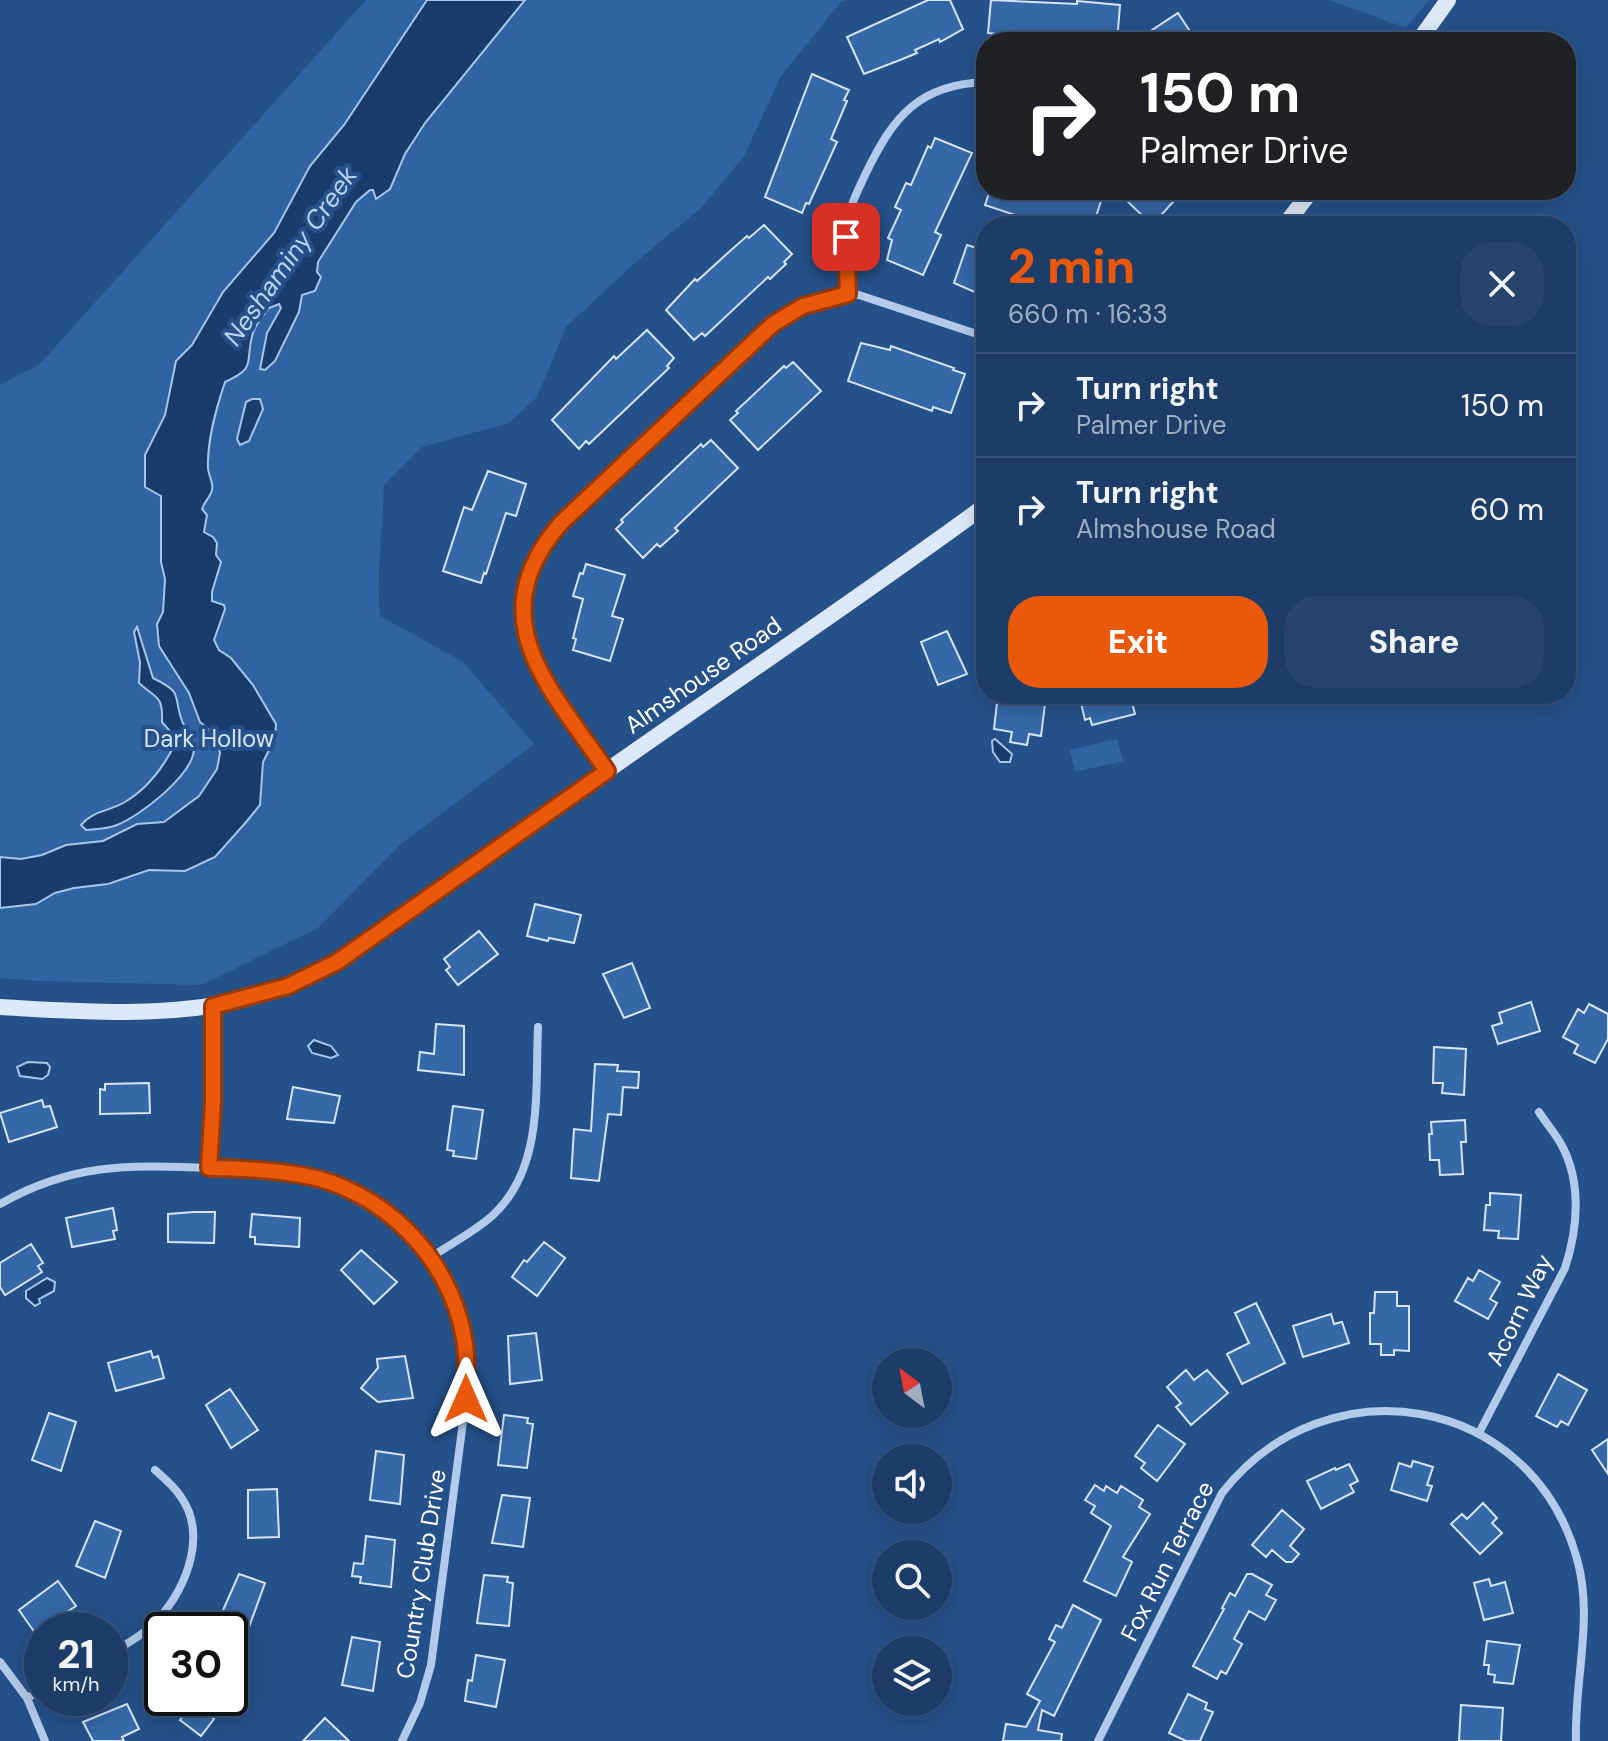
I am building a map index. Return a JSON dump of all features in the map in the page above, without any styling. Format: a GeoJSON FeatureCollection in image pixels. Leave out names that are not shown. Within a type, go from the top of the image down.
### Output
{"type":"FeatureCollection","features":[{"type":"Feature","properties":{"kind":"main road"},"geometry":{"type":"LineString","coordinates":[[1425,32],[1448,0]]}},
{"type":"Feature","properties":{"kind":"main road"},"geometry":{"type":"LineString","coordinates":[[1292,216],[1304,200]]}},
{"type":"Feature","properties":{"kind":"main road","name":"Almshouse Road"},"geometry":{"type":"LineString","coordinates":[[0,1007],[165,1012],[213,1006],[288,986],[337,962],[976,512]]}},
{"type":"Feature","properties":{"kind":"street"},"geometry":{"type":"LineString","coordinates":[[848,294],[846,237],[849,213],[885,136],[899,117],[931,93],[976,83]]}},
{"type":"Feature","properties":{"kind":"street"},"geometry":{"type":"LineString","coordinates":[[607,771],[540,672],[529,648],[523,621],[523,597],[528,574],[540,549],[561,523],[773,324],[803,306],[848,294],[878,299],[976,333]]}},
{"type":"Feature","properties":{"kind":"street"},"geometry":{"type":"LineString","coordinates":[[209,1168],[213,1006]]}},
{"type":"Feature","properties":{"kind":"street"},"geometry":{"type":"LineString","coordinates":[[430,1258],[491,1216],[517,1185],[527,1163],[532,1138],[538,1027]]}},
{"type":"Feature","properties":{"kind":"street","name":"Acorn Way"},"geometry":{"type":"LineString","coordinates":[[1479,1433],[1565,1268],[1573,1237],[1576,1206],[1569,1164],[1562,1144],[1539,1112]]}},
{"type":"Feature","properties":{"kind":"street","name":"Country Club Drive"},"geometry":{"type":"LineString","coordinates":[[0,1204],[39,1184],[97,1168],[136,1165],[302,1175],[355,1192],[400,1224],[430,1258],[448,1287],[458,1312],[465,1351],[466,1399],[431,1665],[420,1703],[402,1741]]}},
{"type":"Feature","properties":{"kind":"street","name":"Fox Run Terrace"},"geometry":{"type":"LineString","coordinates":[[1098,1741],[1222,1493],[1251,1461],[1297,1430],[1323,1419],[1351,1413],[1407,1411],[1448,1420],[1479,1433],[1509,1453],[1539,1484],[1555,1507],[1577,1560],[1584,1602],[1576,1741]]}},
{"type":"Feature","properties":{"kind":"street"},"geometry":{"type":"LineString","coordinates":[[128,1644],[166,1610],[187,1573],[192,1548],[188,1509],[170,1483],[155,1470]]}},
{"type":"Feature","properties":{"kind":"street"},"geometry":{"type":"LineString","coordinates":[[0,1662],[24,1694]]}},
{"type":"Feature","properties":{"kind":"street"},"geometry":{"type":"LineString","coordinates":[[35,1716],[45,1741]]}},
{"type":"Feature","properties":{"kind":"green space","name":"Dark Hollow"},"geometry":{"type":"Polygon","coordinates":[[[366,0],[848,0],[841,2],[781,76],[744,156],[702,207],[636,262],[566,327],[537,397],[509,423],[422,447],[384,485],[379,567],[380,616],[463,662],[534,744],[402,843],[318,928],[201,985],[0,978],[0,385],[40,364],[366,0]]]}},
{"type":"Feature","properties":{"kind":"green space"},"geometry":{"type":"Polygon","coordinates":[[[1329,0],[1429,0],[1406,28],[1329,0]]]}},
{"type":"Feature","properties":{"kind":"green space"},"geometry":{"type":"Polygon","coordinates":[[[1117,739],[1123,761],[1075,772],[1070,750],[1117,739]]]}},
{"type":"Feature","properties":{"kind":"water","name":"Neshaminy Creek"},"geometry":{"type":"Polygon","coordinates":[[[427,0],[525,0],[425,123],[405,154],[390,189],[376,199],[373,190],[370,190],[356,202],[318,262],[317,272],[321,277],[315,291],[302,295],[299,312],[275,361],[265,370],[260,369],[267,333],[281,308],[279,304],[269,308],[253,332],[246,368],[225,382],[213,425],[208,458],[212,490],[202,509],[207,515],[204,532],[217,543],[216,555],[221,562],[212,601],[224,605],[225,609],[214,640],[219,650],[231,658],[253,685],[276,724],[275,738],[263,762],[260,805],[215,857],[185,871],[149,870],[108,884],[55,893],[36,904],[0,908],[0,857],[21,859],[42,855],[66,845],[103,841],[137,824],[164,822],[199,796],[217,769],[220,753],[217,737],[200,722],[189,693],[159,646],[157,624],[163,612],[165,579],[161,562],[161,496],[145,487],[145,455],[165,415],[176,361],[192,345],[223,292],[274,233],[310,166],[344,125],[427,0]]]}},
{"type":"Feature","properties":{"kind":"water"},"geometry":{"type":"Polygon","coordinates":[[[260,399],[263,409],[249,441],[240,445],[237,439],[246,402],[260,399]]]}},
{"type":"Feature","properties":{"kind":"water"},"geometry":{"type":"Polygon","coordinates":[[[137,627],[153,678],[176,695],[182,721],[194,749],[185,771],[139,813],[117,825],[86,830],[81,825],[86,820],[141,791],[160,769],[175,744],[175,737],[162,722],[160,702],[139,683],[140,662],[134,632],[137,627]]]}},
{"type":"Feature","properties":{"kind":"water"},"geometry":{"type":"Polygon","coordinates":[[[995,739],[1012,754],[1010,762],[1000,762],[993,752],[992,741],[995,739]]]}},
{"type":"Feature","properties":{"kind":"water"},"geometry":{"type":"Polygon","coordinates":[[[314,1040],[331,1046],[338,1055],[331,1058],[312,1053],[308,1046],[314,1040]]]}},
{"type":"Feature","properties":{"kind":"water"},"geometry":{"type":"Polygon","coordinates":[[[28,1062],[47,1063],[50,1067],[48,1075],[42,1079],[20,1076],[17,1067],[28,1062]]]}},
{"type":"Feature","properties":{"kind":"water"},"geometry":{"type":"Polygon","coordinates":[[[47,1278],[55,1282],[54,1291],[39,1299],[40,1303],[35,1306],[26,1298],[26,1291],[47,1278]]]}},
{"type":"Feature","properties":{"kind":"building"},"geometry":{"type":"Polygon","coordinates":[[[928,0],[950,0],[963,29],[940,42],[939,39],[915,50],[917,53],[864,74],[847,37],[928,0]]]}},
{"type":"Feature","properties":{"kind":"building"},"geometry":{"type":"Polygon","coordinates":[[[991,0],[1120,5],[1118,32],[988,32],[991,0]]]}},
{"type":"Feature","properties":{"kind":"building"},"geometry":{"type":"Polygon","coordinates":[[[1178,13],[1190,32],[1149,32],[1178,13]]]}},
{"type":"Feature","properties":{"kind":"building"},"geometry":{"type":"Polygon","coordinates":[[[812,74],[849,90],[831,139],[837,142],[802,213],[765,197],[812,74]]]}},
{"type":"Feature","properties":{"kind":"building"},"geometry":{"type":"Polygon","coordinates":[[[935,138],[972,153],[935,232],[941,235],[923,275],[887,260],[892,240],[888,238],[901,210],[895,207],[906,183],[911,185],[928,146],[931,148],[935,138]]]}},
{"type":"Feature","properties":{"kind":"building"},"geometry":{"type":"Polygon","coordinates":[[[987,200],[1101,201],[1096,216],[1018,216],[985,205],[987,200]]]}},
{"type":"Feature","properties":{"kind":"building"},"geometry":{"type":"Polygon","coordinates":[[[1126,200],[1175,200],[1160,216],[1143,216],[1126,200]]]}},
{"type":"Feature","properties":{"kind":"building"},"geometry":{"type":"Polygon","coordinates":[[[764,225],[792,254],[784,262],[786,264],[705,336],[702,333],[694,340],[666,310],[695,279],[697,281],[747,236],[749,238],[764,225]]]}},
{"type":"Feature","properties":{"kind":"building"},"geometry":{"type":"Polygon","coordinates":[[[967,245],[976,248],[976,293],[954,283],[967,245]]]}},
{"type":"Feature","properties":{"kind":"building"},"geometry":{"type":"Polygon","coordinates":[[[647,330],[674,358],[667,366],[669,368],[589,444],[586,441],[579,449],[552,420],[614,356],[616,359],[647,330]]]}},
{"type":"Feature","properties":{"kind":"building"},"geometry":{"type":"Polygon","coordinates":[[[861,343],[890,350],[891,346],[965,374],[951,413],[933,407],[932,411],[848,381],[861,343]]]}},
{"type":"Feature","properties":{"kind":"building"},"geometry":{"type":"Polygon","coordinates":[[[793,362],[821,391],[758,450],[730,420],[784,366],[786,368],[793,362]]]}},
{"type":"Feature","properties":{"kind":"building"},"geometry":{"type":"Polygon","coordinates":[[[711,440],[738,468],[675,528],[678,531],[660,547],[657,544],[643,558],[616,529],[623,522],[621,520],[701,444],[703,447],[711,440]]]}},
{"type":"Feature","properties":{"kind":"building"},"geometry":{"type":"Polygon","coordinates":[[[488,471],[526,484],[516,516],[506,513],[481,583],[443,571],[464,507],[472,510],[488,471]]]}},
{"type":"Feature","properties":{"kind":"building"},"geometry":{"type":"Polygon","coordinates":[[[586,564],[625,575],[612,616],[623,619],[610,661],[573,650],[583,599],[573,596],[586,564]]]}},
{"type":"Feature","properties":{"kind":"building"},"geometry":{"type":"Polygon","coordinates":[[[947,631],[967,674],[938,685],[921,642],[947,631]]]}},
{"type":"Feature","properties":{"kind":"building"},"geometry":{"type":"Polygon","coordinates":[[[997,704],[1045,704],[1041,736],[1029,734],[1027,745],[1010,742],[1012,732],[994,729],[997,704]]]}},
{"type":"Feature","properties":{"kind":"building"},"geometry":{"type":"Polygon","coordinates":[[[1081,704],[1132,704],[1135,714],[1092,725],[1090,718],[1085,720],[1081,704]]]}},
{"type":"Feature","properties":{"kind":"building"},"geometry":{"type":"Polygon","coordinates":[[[535,904],[581,915],[574,943],[527,936],[535,904]]]}},
{"type":"Feature","properties":{"kind":"building"},"geometry":{"type":"Polygon","coordinates":[[[479,931],[498,954],[458,985],[446,970],[450,967],[444,959],[479,931]]]}},
{"type":"Feature","properties":{"kind":"building"},"geometry":{"type":"Polygon","coordinates":[[[632,963],[650,1008],[624,1018],[603,974],[632,963]]]}},
{"type":"Feature","properties":{"kind":"building"},"geometry":{"type":"Polygon","coordinates":[[[1531,1002],[1540,1031],[1498,1044],[1492,1026],[1502,1023],[1499,1013],[1531,1002]]]}},
{"type":"Feature","properties":{"kind":"building"},"geometry":{"type":"Polygon","coordinates":[[[1589,1004],[1608,1014],[1608,1039],[1595,1063],[1574,1053],[1578,1045],[1563,1037],[1578,1009],[1584,1013],[1589,1004]]]}},
{"type":"Feature","properties":{"kind":"building"},"geometry":{"type":"Polygon","coordinates":[[[436,1024],[464,1026],[464,1075],[418,1070],[420,1052],[434,1054],[436,1024]]]}},
{"type":"Feature","properties":{"kind":"building"},"geometry":{"type":"Polygon","coordinates":[[[1434,1047],[1466,1049],[1464,1095],[1442,1093],[1443,1083],[1433,1083],[1434,1047]]]}},
{"type":"Feature","properties":{"kind":"building"},"geometry":{"type":"Polygon","coordinates":[[[595,1064],[618,1065],[617,1071],[639,1072],[638,1088],[623,1087],[621,1115],[608,1114],[599,1181],[571,1178],[574,1129],[591,1131],[595,1064]]]}},
{"type":"Feature","properties":{"kind":"building"},"geometry":{"type":"Polygon","coordinates":[[[149,1083],[150,1113],[100,1114],[100,1089],[105,1090],[105,1084],[149,1083]]]}},
{"type":"Feature","properties":{"kind":"building"},"geometry":{"type":"Polygon","coordinates":[[[293,1087],[340,1096],[334,1123],[287,1119],[293,1087]]]}},
{"type":"Feature","properties":{"kind":"building"},"geometry":{"type":"Polygon","coordinates":[[[42,1100],[44,1107],[50,1106],[57,1127],[9,1142],[0,1113],[42,1100]]]}},
{"type":"Feature","properties":{"kind":"building"},"geometry":{"type":"Polygon","coordinates":[[[453,1106],[483,1110],[476,1159],[453,1156],[454,1151],[447,1150],[453,1106]]]}},
{"type":"Feature","properties":{"kind":"building"},"geometry":{"type":"Polygon","coordinates":[[[1465,1120],[1466,1142],[1461,1142],[1463,1174],[1440,1175],[1439,1160],[1430,1160],[1431,1122],[1465,1120]]]}},
{"type":"Feature","properties":{"kind":"building"},"geometry":{"type":"Polygon","coordinates":[[[1490,1193],[1521,1195],[1518,1239],[1498,1238],[1499,1231],[1484,1230],[1490,1193]]]}},
{"type":"Feature","properties":{"kind":"building"},"geometry":{"type":"Polygon","coordinates":[[[113,1208],[117,1230],[113,1231],[115,1239],[72,1247],[66,1218],[113,1208]]]}},
{"type":"Feature","properties":{"kind":"building"},"geometry":{"type":"Polygon","coordinates":[[[215,1212],[214,1243],[168,1242],[168,1214],[215,1212]]]}},
{"type":"Feature","properties":{"kind":"building"},"geometry":{"type":"Polygon","coordinates":[[[252,1214],[300,1218],[299,1247],[255,1244],[255,1237],[250,1237],[252,1214]]]}},
{"type":"Feature","properties":{"kind":"building"},"geometry":{"type":"Polygon","coordinates":[[[544,1242],[565,1258],[537,1296],[512,1277],[524,1260],[527,1262],[544,1242]]]}},
{"type":"Feature","properties":{"kind":"building"},"geometry":{"type":"Polygon","coordinates":[[[31,1244],[43,1263],[38,1266],[42,1272],[5,1295],[0,1287],[0,1263],[31,1244]]]}},
{"type":"Feature","properties":{"kind":"building"},"geometry":{"type":"Polygon","coordinates":[[[361,1250],[397,1282],[374,1304],[341,1270],[361,1250]]]}},
{"type":"Feature","properties":{"kind":"building"},"geometry":{"type":"Polygon","coordinates":[[[1479,1270],[1500,1282],[1490,1299],[1497,1303],[1488,1319],[1455,1301],[1468,1278],[1473,1281],[1479,1270]]]}},
{"type":"Feature","properties":{"kind":"building"},"geometry":{"type":"Polygon","coordinates":[[[1375,1292],[1397,1292],[1397,1306],[1409,1306],[1409,1351],[1394,1350],[1394,1355],[1381,1355],[1381,1344],[1370,1344],[1370,1313],[1374,1313],[1375,1292]]]}},
{"type":"Feature","properties":{"kind":"building"},"geometry":{"type":"Polygon","coordinates":[[[1256,1303],[1285,1363],[1242,1384],[1227,1354],[1249,1343],[1235,1313],[1256,1303]]]}},
{"type":"Feature","properties":{"kind":"building"},"geometry":{"type":"Polygon","coordinates":[[[1331,1314],[1334,1324],[1342,1322],[1349,1343],[1303,1357],[1293,1326],[1331,1314]]]}},
{"type":"Feature","properties":{"kind":"building"},"geometry":{"type":"Polygon","coordinates":[[[536,1333],[542,1380],[510,1384],[508,1336],[536,1333]]]}},
{"type":"Feature","properties":{"kind":"building"},"geometry":{"type":"Polygon","coordinates":[[[151,1351],[153,1358],[158,1356],[164,1378],[116,1391],[108,1363],[151,1351]]]}},
{"type":"Feature","properties":{"kind":"building"},"geometry":{"type":"Polygon","coordinates":[[[405,1356],[413,1398],[378,1402],[361,1388],[378,1368],[377,1359],[405,1356]]]}},
{"type":"Feature","properties":{"kind":"building"},"geometry":{"type":"Polygon","coordinates":[[[1186,1370],[1194,1380],[1207,1370],[1228,1393],[1191,1425],[1176,1407],[1181,1403],[1167,1387],[1186,1370]]]}},
{"type":"Feature","properties":{"kind":"building"},"geometry":{"type":"Polygon","coordinates":[[[1558,1374],[1587,1390],[1568,1425],[1561,1421],[1557,1427],[1536,1416],[1558,1374]]]}},
{"type":"Feature","properties":{"kind":"building"},"geometry":{"type":"Polygon","coordinates":[[[230,1389],[258,1430],[231,1448],[206,1405],[230,1389]]]}},
{"type":"Feature","properties":{"kind":"building"},"geometry":{"type":"Polygon","coordinates":[[[49,1413],[76,1422],[61,1471],[32,1460],[49,1413]]]}},
{"type":"Feature","properties":{"kind":"building"},"geometry":{"type":"Polygon","coordinates":[[[504,1415],[528,1418],[527,1423],[533,1424],[527,1468],[498,1465],[504,1415]]]}},
{"type":"Feature","properties":{"kind":"building"},"geometry":{"type":"Polygon","coordinates":[[[1158,1425],[1185,1444],[1157,1481],[1141,1468],[1145,1463],[1135,1456],[1158,1425]]]}},
{"type":"Feature","properties":{"kind":"building"},"geometry":{"type":"Polygon","coordinates":[[[1608,1439],[1608,1474],[1592,1450],[1608,1439]]]}},
{"type":"Feature","properties":{"kind":"building"},"geometry":{"type":"Polygon","coordinates":[[[376,1451],[404,1455],[400,1504],[370,1500],[376,1451]]]}},
{"type":"Feature","properties":{"kind":"building"},"geometry":{"type":"Polygon","coordinates":[[[1413,1461],[1433,1467],[1427,1485],[1432,1486],[1427,1501],[1391,1490],[1399,1463],[1411,1467],[1413,1461]]]}},
{"type":"Feature","properties":{"kind":"building"},"geometry":{"type":"Polygon","coordinates":[[[1349,1464],[1358,1481],[1350,1485],[1354,1492],[1321,1509],[1307,1481],[1349,1464]]]}},
{"type":"Feature","properties":{"kind":"building"},"geometry":{"type":"Polygon","coordinates":[[[1095,1485],[1104,1491],[1106,1486],[1117,1493],[1121,1486],[1143,1500],[1139,1507],[1150,1514],[1123,1557],[1132,1562],[1116,1596],[1084,1581],[1111,1526],[1091,1513],[1095,1506],[1085,1500],[1095,1485]]]}},
{"type":"Feature","properties":{"kind":"building"},"geometry":{"type":"Polygon","coordinates":[[[277,1489],[279,1537],[248,1538],[248,1490],[277,1489]]]}},
{"type":"Feature","properties":{"kind":"building"},"geometry":{"type":"Polygon","coordinates":[[[502,1495],[530,1498],[523,1547],[492,1543],[502,1495]]]}},
{"type":"Feature","properties":{"kind":"building"},"geometry":{"type":"Polygon","coordinates":[[[1483,1503],[1497,1518],[1492,1523],[1502,1533],[1480,1554],[1451,1524],[1462,1514],[1467,1519],[1483,1503]]]}},
{"type":"Feature","properties":{"kind":"building"},"geometry":{"type":"Polygon","coordinates":[[[1282,1510],[1304,1529],[1290,1546],[1299,1554],[1292,1562],[1286,1562],[1272,1550],[1266,1557],[1252,1545],[1282,1510]]]}},
{"type":"Feature","properties":{"kind":"building"},"geometry":{"type":"Polygon","coordinates":[[[95,1521],[121,1531],[105,1578],[76,1566],[95,1521]]]}},
{"type":"Feature","properties":{"kind":"building"},"geometry":{"type":"Polygon","coordinates":[[[366,1536],[395,1540],[391,1587],[360,1583],[361,1577],[352,1576],[354,1563],[363,1564],[366,1536]]]}},
{"type":"Feature","properties":{"kind":"building"},"geometry":{"type":"Polygon","coordinates":[[[239,1574],[265,1583],[249,1627],[248,1612],[222,1612],[239,1574]]]}},
{"type":"Feature","properties":{"kind":"building"},"geometry":{"type":"Polygon","coordinates":[[[1247,1574],[1272,1585],[1266,1595],[1276,1600],[1265,1620],[1249,1611],[1234,1639],[1242,1644],[1226,1674],[1221,1671],[1217,1679],[1193,1666],[1230,1593],[1235,1596],[1247,1574]]]}},
{"type":"Feature","properties":{"kind":"building"},"geometry":{"type":"Polygon","coordinates":[[[484,1575],[508,1577],[507,1582],[513,1583],[509,1626],[477,1623],[484,1575]]]}},
{"type":"Feature","properties":{"kind":"building"},"geometry":{"type":"Polygon","coordinates":[[[1489,1579],[1491,1586],[1505,1582],[1513,1613],[1484,1620],[1474,1583],[1489,1579]]]}},
{"type":"Feature","properties":{"kind":"building"},"geometry":{"type":"Polygon","coordinates":[[[58,1581],[76,1606],[67,1612],[24,1612],[24,1617],[19,1610],[58,1581]]]}},
{"type":"Feature","properties":{"kind":"building"},"geometry":{"type":"Polygon","coordinates":[[[1073,1605],[1101,1620],[1054,1716],[1042,1710],[1038,1730],[1062,1734],[1061,1741],[1003,1741],[1006,1724],[1026,1727],[1040,1701],[1027,1694],[1055,1642],[1049,1639],[1056,1625],[1062,1628],[1073,1605]]]}},
{"type":"Feature","properties":{"kind":"building"},"geometry":{"type":"Polygon","coordinates":[[[352,1637],[380,1642],[373,1691],[342,1685],[352,1637]]]}},
{"type":"Feature","properties":{"kind":"building"},"geometry":{"type":"Polygon","coordinates":[[[1487,1641],[1520,1645],[1513,1684],[1494,1682],[1495,1675],[1488,1674],[1489,1665],[1484,1665],[1487,1641]]]}},
{"type":"Feature","properties":{"kind":"building"},"geometry":{"type":"Polygon","coordinates":[[[476,1655],[505,1660],[496,1707],[465,1701],[476,1655]]]}},
{"type":"Feature","properties":{"kind":"building"},"geometry":{"type":"Polygon","coordinates":[[[1188,1694],[1207,1703],[1205,1709],[1213,1712],[1200,1741],[1186,1741],[1169,1733],[1188,1694]]]}},
{"type":"Feature","properties":{"kind":"building"},"geometry":{"type":"Polygon","coordinates":[[[1461,1705],[1503,1708],[1501,1741],[1459,1741],[1461,1705]]]}},
{"type":"Feature","properties":{"kind":"building"},"geometry":{"type":"Polygon","coordinates":[[[128,1706],[139,1729],[122,1737],[124,1741],[93,1741],[83,1722],[98,1716],[128,1716],[128,1706]]]}},
{"type":"Feature","properties":{"kind":"building"},"geometry":{"type":"Polygon","coordinates":[[[183,1716],[210,1716],[214,1719],[201,1736],[180,1720],[183,1716]]]}},
{"type":"Feature","properties":{"kind":"building"},"geometry":{"type":"Polygon","coordinates":[[[325,1718],[349,1741],[303,1741],[325,1718]]]}},
{"type":"Feature","properties":{"kind":"route"},"geometry":{"type":"LineString","coordinates":[[466,1399],[467,1363],[458,1312],[434,1264],[400,1224],[355,1192],[329,1182],[302,1175],[209,1168],[213,1006],[288,986],[337,962],[607,771],[540,672],[529,648],[522,613],[528,574],[546,539],[561,523],[773,324],[803,306],[848,294],[846,237]]}}]}
